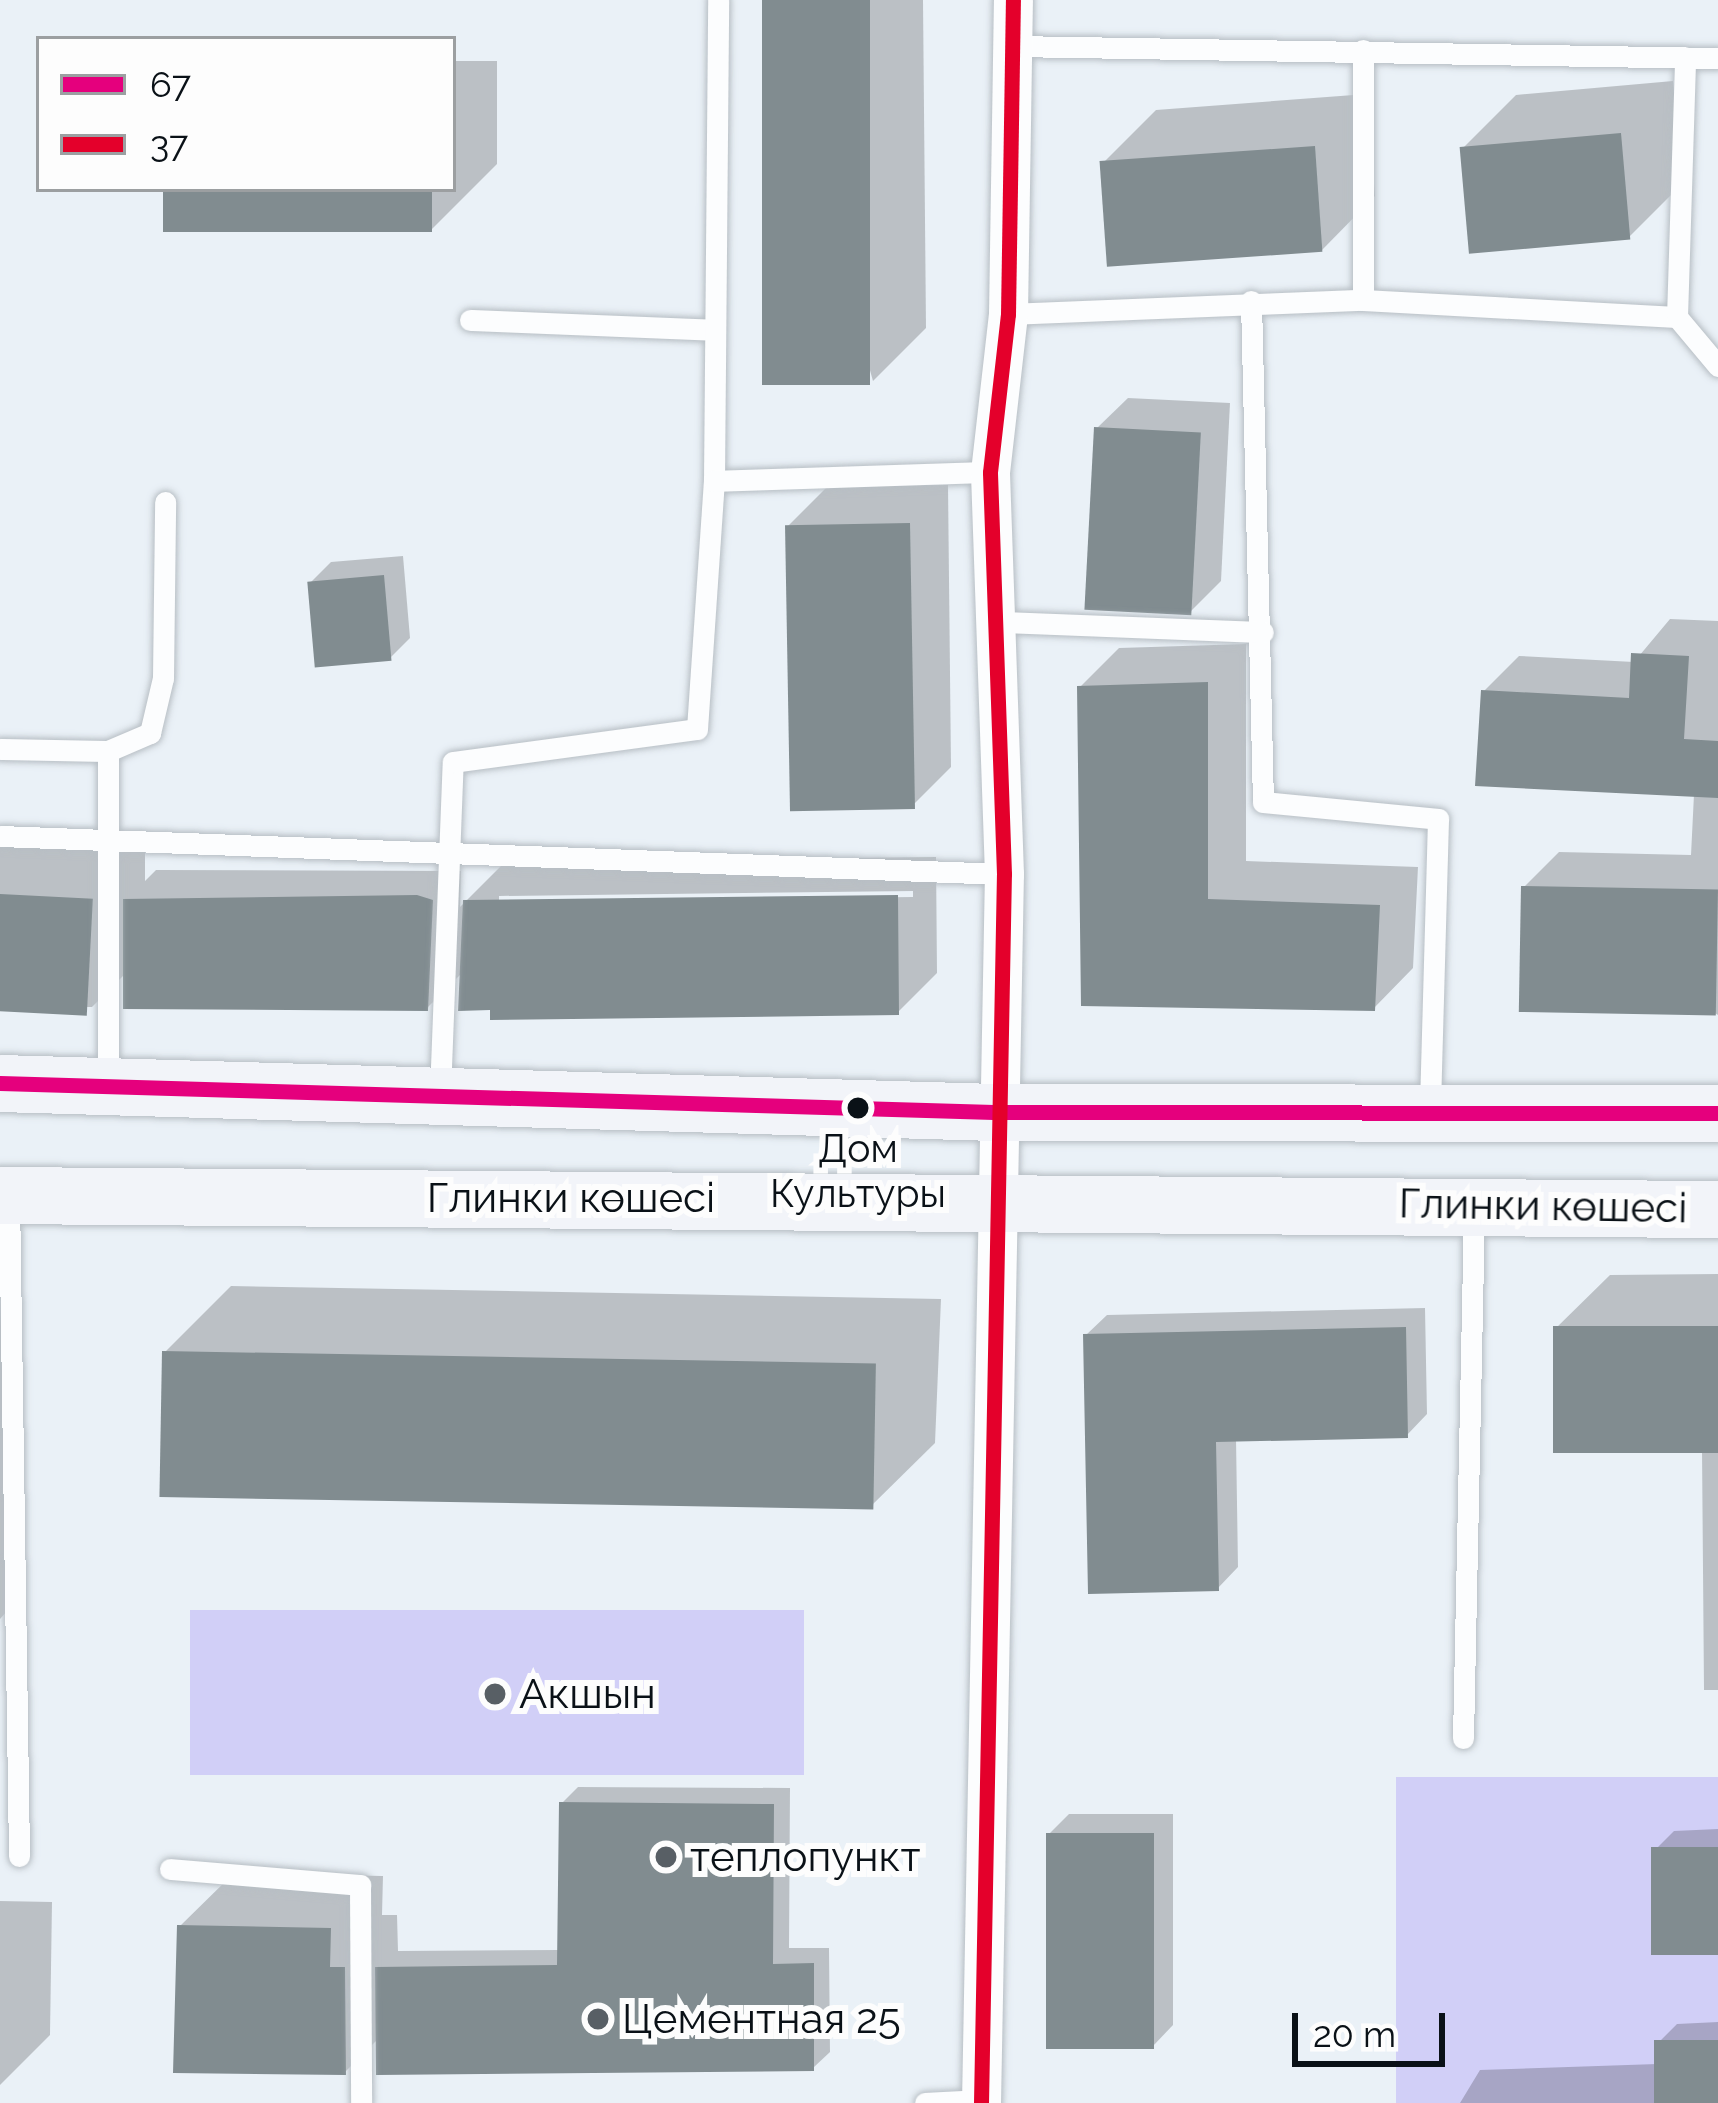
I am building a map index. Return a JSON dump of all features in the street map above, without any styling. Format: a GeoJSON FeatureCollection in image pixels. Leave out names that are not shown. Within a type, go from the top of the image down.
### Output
{"type":"FeatureCollection","features":[{"type":"Feature","properties":{"kind":"main road"},"geometry":{"type":"LineString","coordinates":[[0,1083],[994,1112],[1430,1109],[1718,1113]]}},
{"type":"Feature","properties":{"kind":"main road","name":"Глинки көшесі"},"geometry":{"type":"LineString","coordinates":[[4,1195],[994,1199],[1718,1209]]}},
{"type":"Feature","properties":{"kind":"street"},"geometry":{"type":"LineString","coordinates":[[981,2101],[994,1112],[1004,874],[1001,622],[990,472],[1008,314],[1013,0]]}},
{"type":"Feature","properties":{"kind":"lane"},"geometry":{"type":"LineString","coordinates":[[440,1096],[453,762],[698,728],[714,481],[718,0]]}},
{"type":"Feature","properties":{"kind":"lane"},"geometry":{"type":"LineString","coordinates":[[1013,46],[1718,58]]}},
{"type":"Feature","properties":{"kind":"lane"},"geometry":{"type":"LineString","coordinates":[[1363,50],[1363,300]]}},
{"type":"Feature","properties":{"kind":"lane"},"geometry":{"type":"LineString","coordinates":[[1684,57],[1677,317],[1718,366]]}},
{"type":"Feature","properties":{"kind":"lane"},"geometry":{"type":"LineString","coordinates":[[1008,314],[1363,300],[1677,317]]}},
{"type":"Feature","properties":{"kind":"lane"},"geometry":{"type":"LineString","coordinates":[[1251,301],[1263,632],[1263,802],[1438,819],[1430,1109]]}},
{"type":"Feature","properties":{"kind":"lane"},"geometry":{"type":"LineString","coordinates":[[470,320],[715,330]]}},
{"type":"Feature","properties":{"kind":"lane"},"geometry":{"type":"LineString","coordinates":[[714,481],[990,472]]}},
{"type":"Feature","properties":{"kind":"lane"},"geometry":{"type":"LineString","coordinates":[[0,749],[108,751],[151,734],[163,678],[165,502]]}},
{"type":"Feature","properties":{"kind":"lane"},"geometry":{"type":"LineString","coordinates":[[1001,622],[1263,632]]}},
{"type":"Feature","properties":{"kind":"lane"},"geometry":{"type":"LineString","coordinates":[[108,751],[108,1086]]}},
{"type":"Feature","properties":{"kind":"lane"},"geometry":{"type":"LineString","coordinates":[[0,836],[450,849],[1004,874]]}},
{"type":"Feature","properties":{"kind":"lane"},"geometry":{"type":"LineString","coordinates":[[4,1195],[19,1856]]}},
{"type":"Feature","properties":{"kind":"lane"},"geometry":{"type":"LineString","coordinates":[[1462,1738],[1474,1204]]}},
{"type":"Feature","properties":{"kind":"lane"},"geometry":{"type":"LineString","coordinates":[[170,1869],[360,1885],[361,2103]]}},
{"type":"Feature","properties":{"kind":"lane"},"geometry":{"type":"LineString","coordinates":[[925,2103],[981,2101]]}},
{"type":"Feature","properties":{"kind":"shaded area","name":"Акшын"},"geometry":{"type":"Polygon","coordinates":[[[190,1610],[804,1610],[804,1775],[190,1775],[190,1610]]]}},
{"type":"Feature","properties":{"kind":"shaded area"},"geometry":{"type":"Polygon","coordinates":[[[1396,1777],[1718,1777],[1718,2103],[1396,2103],[1396,1777]]]}},
{"type":"Feature","properties":{"kind":"building"},"geometry":{"type":"Polygon","coordinates":[[[762,0],[870,0],[870,385],[762,385],[762,0]]]}},
{"type":"Feature","properties":{"kind":"building"},"geometry":{"type":"Polygon","coordinates":[[[1621,133],[1630,240],[1469,254],[1460,147],[1621,133]]]}},
{"type":"Feature","properties":{"kind":"building"},"geometry":{"type":"Polygon","coordinates":[[[1315,146],[1322,252],[1107,267],[1100,161],[1315,146]]]}},
{"type":"Feature","properties":{"kind":"building"},"geometry":{"type":"Polygon","coordinates":[[[163,192],[432,192],[432,232],[163,232],[163,192]]]}},
{"type":"Feature","properties":{"kind":"building"},"geometry":{"type":"Polygon","coordinates":[[[1094,427],[1201,433],[1191,615],[1084,610],[1094,427]]]}},
{"type":"Feature","properties":{"kind":"building"},"geometry":{"type":"Polygon","coordinates":[[[910,523],[915,809],[790,811],[785,525],[910,523]]]}},
{"type":"Feature","properties":{"kind":"building"},"geometry":{"type":"Polygon","coordinates":[[[384,575],[391,661],[315,667],[307,582],[384,575]]]}},
{"type":"Feature","properties":{"kind":"building"},"geometry":{"type":"Polygon","coordinates":[[[1631,653],[1689,656],[1684,739],[1718,741],[1718,798],[1475,786],[1481,690],[1629,698],[1631,653]]]}},
{"type":"Feature","properties":{"kind":"building"},"geometry":{"type":"Polygon","coordinates":[[[1208,682],[1208,899],[1380,905],[1375,1011],[1081,1006],[1077,686],[1208,682]]]}},
{"type":"Feature","properties":{"kind":"building"},"geometry":{"type":"Polygon","coordinates":[[[1521,886],[1718,889],[1716,1015],[1519,1012],[1521,886]]]}},
{"type":"Feature","properties":{"kind":"building"},"geometry":{"type":"Polygon","coordinates":[[[0,894],[93,899],[87,1016],[0,1011],[0,894]]]}},
{"type":"Feature","properties":{"kind":"building"},"geometry":{"type":"Polygon","coordinates":[[[417,895],[433,900],[428,1011],[123,1009],[123,899],[417,895]]]}},
{"type":"Feature","properties":{"kind":"building"},"geometry":{"type":"Polygon","coordinates":[[[898,895],[899,1015],[490,1020],[490,1010],[458,1011],[463,900],[898,895]]]}},
{"type":"Feature","properties":{"kind":"building"},"geometry":{"type":"Polygon","coordinates":[[[1553,1326],[1718,1326],[1718,1453],[1553,1453],[1553,1326]]]}},
{"type":"Feature","properties":{"kind":"building"},"geometry":{"type":"Polygon","coordinates":[[[1406,1327],[1408,1438],[1216,1442],[1219,1591],[1088,1594],[1083,1334],[1406,1327]]]}},
{"type":"Feature","properties":{"kind":"building"},"geometry":{"type":"Polygon","coordinates":[[[162,1351],[876,1363],[873,1509],[159,1497],[162,1351]]]}},
{"type":"Feature","properties":{"kind":"building"},"geometry":{"type":"Polygon","coordinates":[[[559,1802],[774,1804],[773,1964],[814,1963],[814,2071],[376,2075],[375,1967],[557,1965],[559,1802]]]}},
{"type":"Feature","properties":{"kind":"building"},"geometry":{"type":"Polygon","coordinates":[[[1046,1833],[1154,1833],[1154,2049],[1046,2049],[1046,1833]]]}},
{"type":"Feature","properties":{"kind":"building"},"geometry":{"type":"Polygon","coordinates":[[[1651,1847],[1718,1847],[1718,1955],[1651,1955],[1651,1847]]]}},
{"type":"Feature","properties":{"kind":"building"},"geometry":{"type":"Polygon","coordinates":[[[177,1925],[331,1928],[330,1967],[345,1967],[346,2075],[173,2073],[177,1925]]]}},
{"type":"Feature","properties":{"kind":"building"},"geometry":{"type":"Polygon","coordinates":[[[1654,2040],[1718,2040],[1718,2103],[1654,2103],[1654,2040]]]}},
{"type":"Feature","properties":{"kind":"transit line","name":"37"},"geometry":{"type":"LineString","coordinates":[[981,2103],[1004,874],[990,472],[1008,314],[1013,0]]}},
{"type":"Feature","properties":{"kind":"transit line","name":"67"},"geometry":{"type":"LineString","coordinates":[[0,1083],[994,1112],[1718,1113]]}},
{"type":"Feature","properties":{"kind":"place","name":"Дом Культуры"},"geometry":{"type":"Point","coordinates":[858,1108]}},
{"type":"Feature","properties":{"kind":"place","name":"Акшын"},"geometry":{"type":"Point","coordinates":[495,1694]}},
{"type":"Feature","properties":{"kind":"place","name":"теплопункт"},"geometry":{"type":"Point","coordinates":[666,1857]}},
{"type":"Feature","properties":{"kind":"place","name":"Цементная 25"},"geometry":{"type":"Point","coordinates":[598,2019]}}]}
